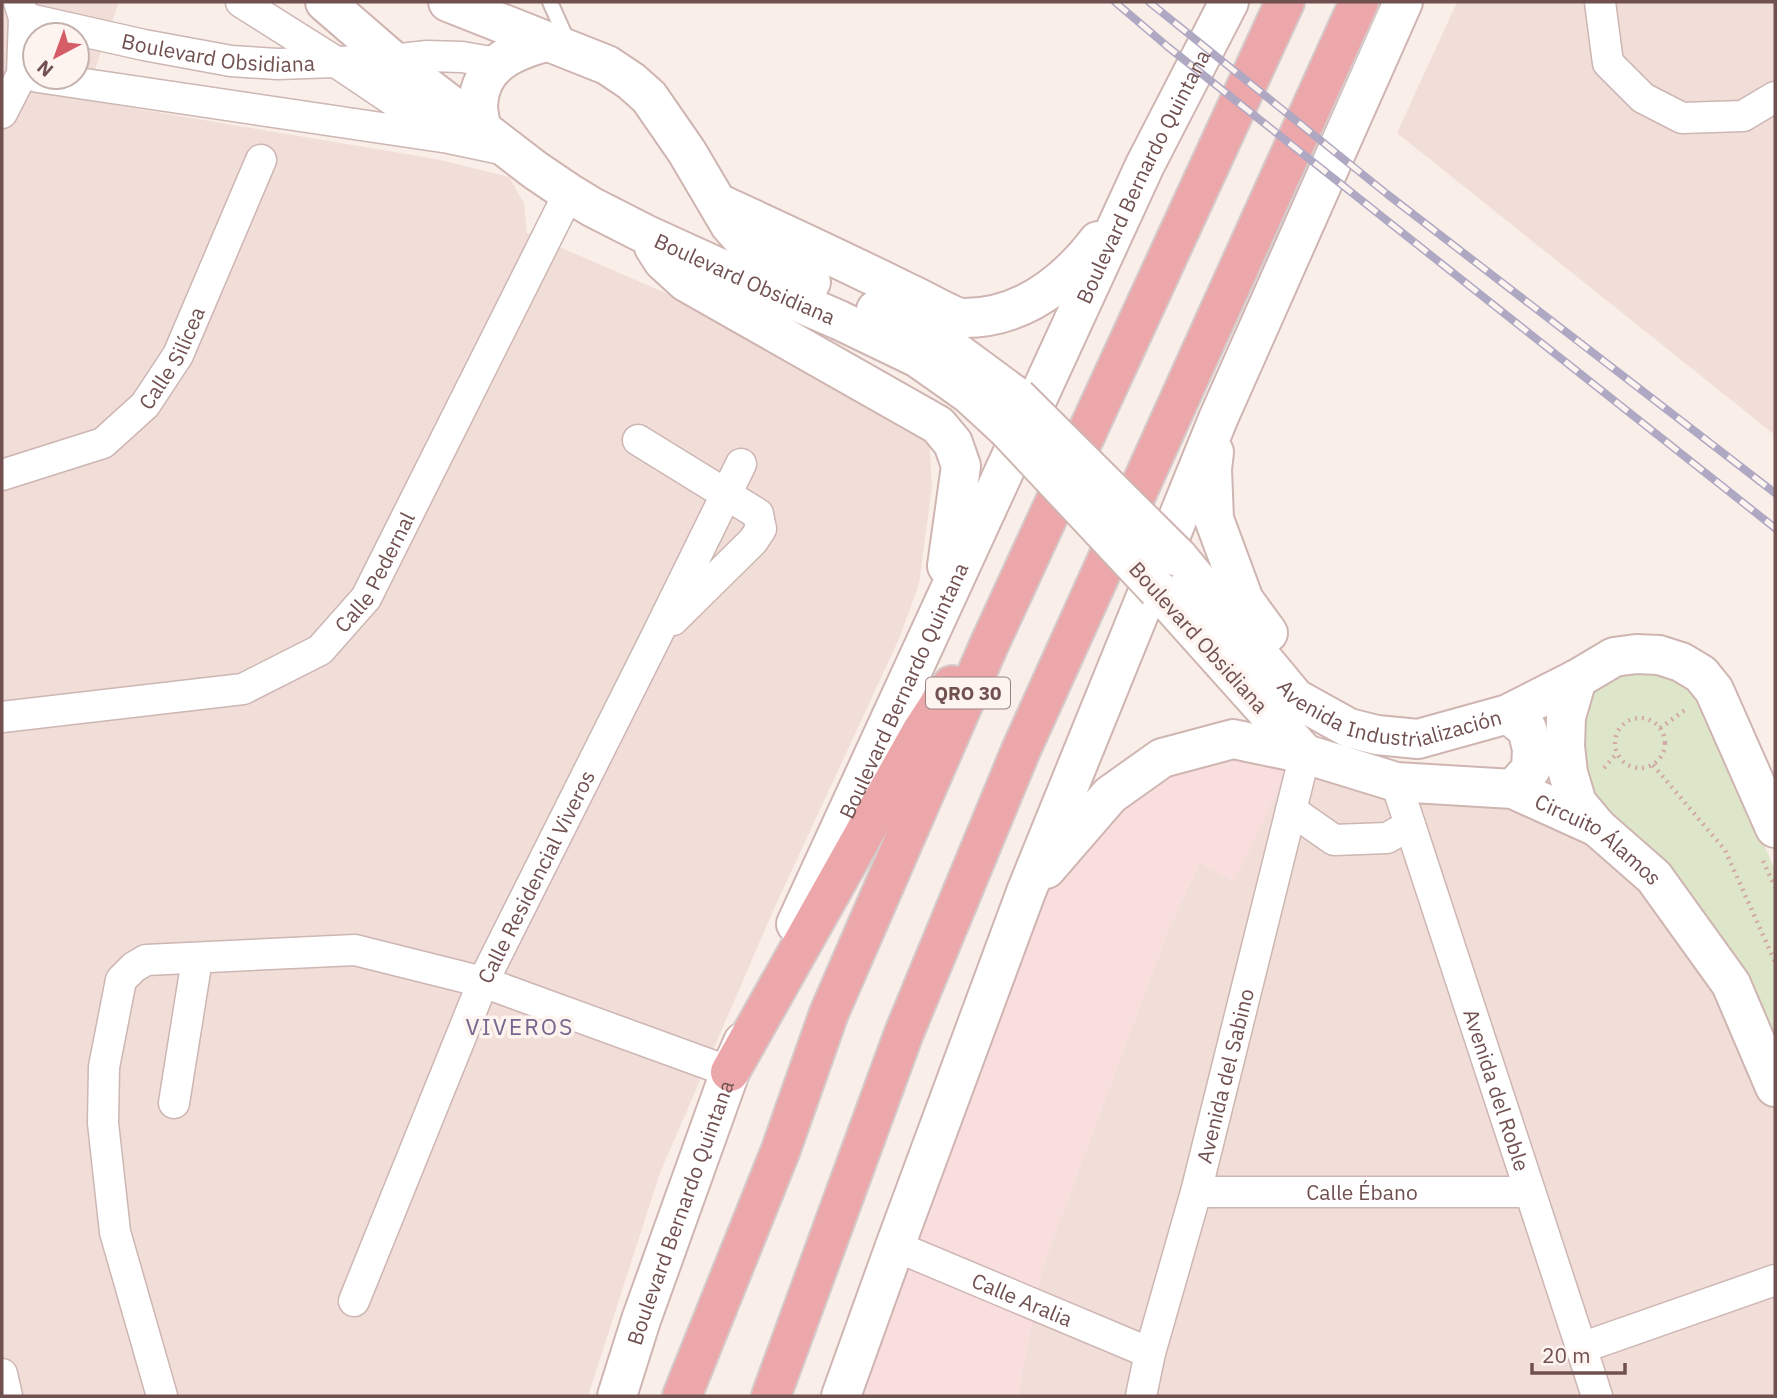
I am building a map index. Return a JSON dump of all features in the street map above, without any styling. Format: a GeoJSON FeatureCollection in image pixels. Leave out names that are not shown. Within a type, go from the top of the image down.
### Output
{"type":"FeatureCollection","features":[{"type":"Feature","properties":{"kind":"highway","name":"QRO 30"},"geometry":{"type":"LineString","coordinates":[[682,1396],[780,1152],[830,1013],[989,645],[1285,2]]}},
{"type":"Feature","properties":{"kind":"highway","name":"QRO 30"},"geometry":{"type":"LineString","coordinates":[[771,1396],[904,1033],[1010,776],[1359,2]]}},
{"type":"Feature","properties":{"kind":"highway"},"geometry":{"type":"LineString","coordinates":[[730,1072],[921,732],[951,686],[989,645]]}},
{"type":"Feature","properties":{"kind":"main road","name":"Boulevard Obsidiana"},"geometry":{"type":"LineString","coordinates":[[325,2],[392,60],[465,133],[510,151],[569,193],[645,234],[918,358],[969,394],[1012,413]]}},
{"type":"Feature","properties":{"kind":"main road","name":"Boulevard Obsidiana"},"geometry":{"type":"LineString","coordinates":[[448,2],[607,65],[631,80],[649,97],[687,152],[730,225],[752,250],[774,266],[933,335],[1012,413],[1158,590],[1305,754]]}},
{"type":"Feature","properties":{"kind":"main road","name":"Boulevard Bernardo Quintana"},"geometry":{"type":"LineString","coordinates":[[617,1396],[641,1320],[730,1072],[1145,165],[1229,2]]}},
{"type":"Feature","properties":{"kind":"main road"},"geometry":{"type":"LineString","coordinates":[[841,1396],[1026,892],[1218,419],[1403,2]]}},
{"type":"Feature","properties":{"kind":"main road"},"geometry":{"type":"LineString","coordinates":[[465,133],[484,82],[497,63],[511,53],[560,47]]}},
{"type":"Feature","properties":{"kind":"main road"},"geometry":{"type":"LineString","coordinates":[[718,203],[961,318],[1000,314],[1039,298],[1071,273],[1097,243],[1145,165]]}},
{"type":"Feature","properties":{"kind":"main road"},"geometry":{"type":"LineString","coordinates":[[645,234],[663,261],[687,282],[938,425],[953,443],[961,466],[942,606]]}},
{"type":"Feature","properties":{"kind":"main road","name":"Avenida Industrialización"},"geometry":{"type":"LineString","coordinates":[[1012,413],[1178,557],[1295,698],[1349,729],[1418,739],[1508,713],[1577,679],[1614,657],[1659,655],[1701,674],[1714,690],[1775,828]]}},
{"type":"Feature","properties":{"kind":"main road"},"geometry":{"type":"LineString","coordinates":[[1218,419],[1212,468],[1214,519],[1244,600],[1292,664],[1349,729]]}},
{"type":"Feature","properties":{"kind":"main road"},"geometry":{"type":"LineString","coordinates":[[1577,679],[1566,717],[1568,773],[1577,803],[1597,827]]}},
{"type":"Feature","properties":{"kind":"main road"},"geometry":{"type":"LineString","coordinates":[[1508,713],[1527,729],[1532,750],[1531,769],[1513,789]]}},
{"type":"Feature","properties":{"kind":"main road","name":"Circuito Álamos"},"geometry":{"type":"LineString","coordinates":[[1026,892],[1110,795],[1162,758],[1233,739],[1305,754],[1396,782],[1513,789],[1597,827],[1654,877],[1731,984],[1775,1087]]}},
{"type":"Feature","properties":{"kind":"street"},"geometry":{"type":"LineString","coordinates":[[241,2],[336,62],[465,133]]}},
{"type":"Feature","properties":{"kind":"street"},"geometry":{"type":"LineString","coordinates":[[1600,2],[1608,63],[1643,99],[1682,118],[1743,116],[1775,97]]}},
{"type":"Feature","properties":{"kind":"street","name":"Boulevard Obsidiana"},"geometry":{"type":"LineString","coordinates":[[21,10],[144,46],[232,61],[278,64],[392,60],[427,56],[462,57],[497,63]]}},
{"type":"Feature","properties":{"kind":"street"},"geometry":{"type":"LineString","coordinates":[[91,84],[465,133]]}},
{"type":"Feature","properties":{"kind":"street"},"geometry":{"type":"LineString","coordinates":[[2,113],[21,90]]}},
{"type":"Feature","properties":{"kind":"street","name":"Calle Silícea"},"geometry":{"type":"LineString","coordinates":[[2,475],[103,443],[145,405],[178,355],[261,160]]}},
{"type":"Feature","properties":{"kind":"street","name":"Calle Pedernal"},"geometry":{"type":"LineString","coordinates":[[2,717],[243,689],[320,650],[366,598],[569,193]]}},
{"type":"Feature","properties":{"kind":"street"},"geometry":{"type":"LineString","coordinates":[[638,440],[758,514],[761,529],[753,541],[657,635]]}},
{"type":"Feature","properties":{"kind":"street","name":"Calle Residencial Viveros"},"geometry":{"type":"LineString","coordinates":[[354,1301],[482,982],[741,464]]}},
{"type":"Feature","properties":{"kind":"street","name":"Avenida del Sabino"},"geometry":{"type":"LineString","coordinates":[[1141,1396],[1150,1353],[1196,1192],[1305,754]]}},
{"type":"Feature","properties":{"kind":"street","name":"Avenida del Roble"},"geometry":{"type":"LineString","coordinates":[[1396,782],[1597,1396]]}},
{"type":"Feature","properties":{"kind":"street"},"geometry":{"type":"LineString","coordinates":[[1291,810],[1334,840],[1387,838],[1410,825]]}},
{"type":"Feature","properties":{"kind":"street"},"geometry":{"type":"LineString","coordinates":[[162,1396],[115,1232],[103,1123],[104,1067],[121,981],[134,967],[146,960],[355,950],[482,982],[730,1072]]}},
{"type":"Feature","properties":{"kind":"street"},"geometry":{"type":"LineString","coordinates":[[174,1103],[197,959]]}},
{"type":"Feature","properties":{"kind":"street","name":"Calle Ébano"},"geometry":{"type":"LineString","coordinates":[[1196,1192],[1530,1192]]}},
{"type":"Feature","properties":{"kind":"street","name":"Calle Aralia"},"geometry":{"type":"LineString","coordinates":[[895,1246],[1150,1353]]}},
{"type":"Feature","properties":{"kind":"street"},"geometry":{"type":"LineString","coordinates":[[1581,1348],[1775,1280]]}},
{"type":"Feature","properties":{"kind":"street"},"geometry":{"type":"LineString","coordinates":[[2,1374],[7,1396]]}},
{"type":"Feature","properties":{"kind":"lane"},"geometry":{"type":"LineString","coordinates":[[550,2],[560,47]]}},
{"type":"Feature","properties":{"kind":"path"},"geometry":{"type":"LineString","coordinates":[[1639,718],[1651,720],[1660,728],[1665,741],[1662,755],[1653,765],[1640,768],[1626,764],[1617,753],[1615,741],[1619,729],[1627,721],[1639,718]]}},
{"type":"Feature","properties":{"kind":"path"},"geometry":{"type":"LineString","coordinates":[[1653,765],[1725,850],[1775,962]]}},
{"type":"Feature","properties":{"kind":"shaded area"},"geometry":{"type":"Polygon","coordinates":[[[2,2],[119,2],[91,80],[91,21],[21,21],[21,91],[87,91],[84,100],[436,159],[509,177],[524,203],[527,233],[682,300],[929,434],[932,487],[919,584],[899,639],[773,911],[660,1173],[588,1396],[2,1396],[2,2]]]}},
{"type":"Feature","properties":{"kind":"shaded area"},"geometry":{"type":"Polygon","coordinates":[[[1457,2],[1775,2],[1775,435],[1397,133],[1457,2]]]}},
{"type":"Feature","properties":{"kind":"shaded area"},"geometry":{"type":"Polygon","coordinates":[[[1290,751],[1513,789],[1654,877],[1775,1087],[1775,1396],[1018,1396],[1042,1269],[1169,928],[1200,863],[1234,881],[1290,751]]]}},
{"type":"Feature","properties":{"kind":"shaded area"},"geometry":{"type":"Polygon","coordinates":[[[1290,751],[1278,789],[1235,882],[1200,863],[1169,928],[1042,1269],[1018,1396],[841,1396],[1026,892],[1162,758],[1290,751]]]}},
{"type":"Feature","properties":{"kind":"green space"},"geometry":{"type":"Polygon","coordinates":[[[1655,671],[1682,681],[1696,693],[1775,870],[1775,1041],[1582,797],[1569,722],[1597,685],[1619,674],[1655,671]]]}},
{"type":"Feature","properties":{"kind":"railway"},"geometry":{"type":"LineString","coordinates":[[1115,2],[1168,47],[1775,528]]}},
{"type":"Feature","properties":{"kind":"railway"},"geometry":{"type":"LineString","coordinates":[[1149,2],[1387,194],[1775,493]]}},
{"type":"Feature","properties":{"kind":"district","name":"VIVEROS"},"geometry":{"type":"Point","coordinates":[520,1026]}}]}
